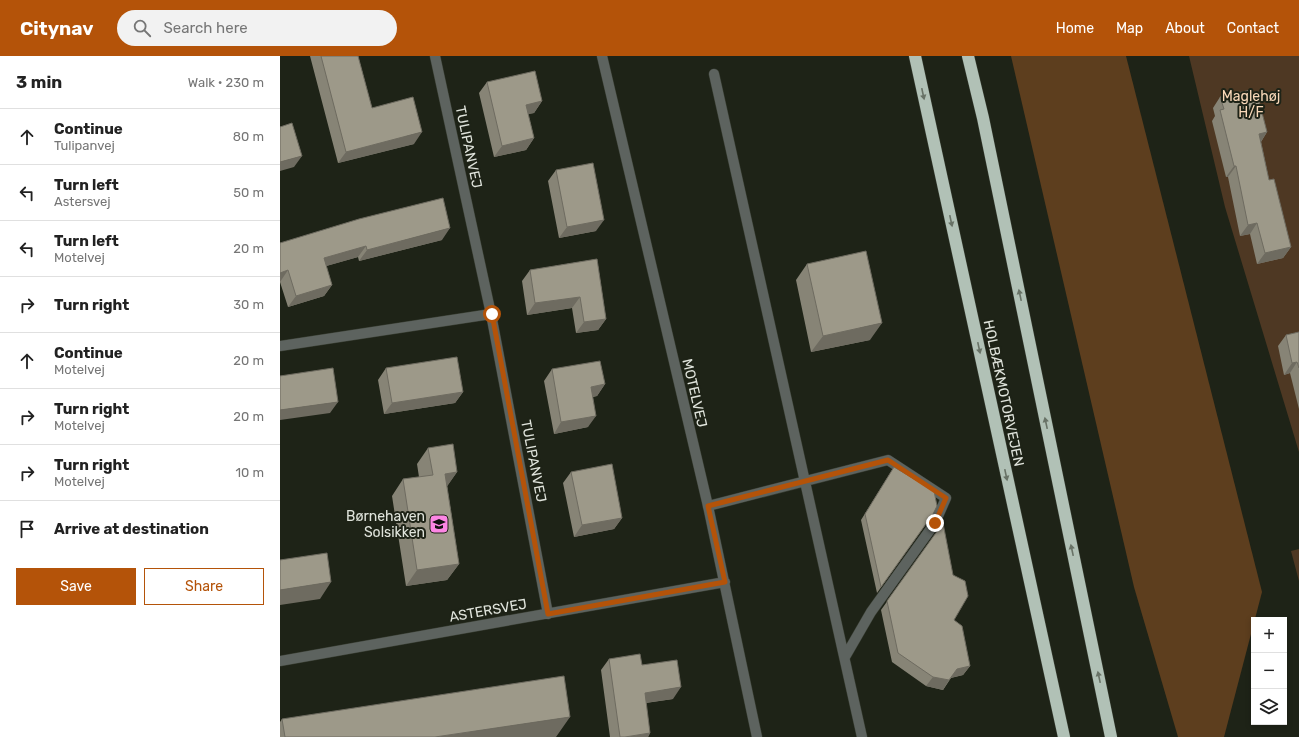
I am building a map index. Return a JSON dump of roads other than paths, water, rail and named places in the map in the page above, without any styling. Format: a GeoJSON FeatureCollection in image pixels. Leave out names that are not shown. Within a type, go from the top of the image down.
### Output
{"type":"FeatureCollection","features":[{"type":"Feature","properties":{"kind":"highway","name":"HOLBÆKMOTORVEJEN"},"geometry":{"type":"LineString","coordinates":[[915,56],[1064,737]]}},
{"type":"Feature","properties":{"kind":"highway"},"geometry":{"type":"LineString","coordinates":[[968,56],[1112,737]]}},
{"type":"Feature","properties":{"kind":"street","name":"TULIPANVEJ"},"geometry":{"type":"LineString","coordinates":[[435,56],[492,314],[548,614]]}},
{"type":"Feature","properties":{"kind":"street","name":"MOTELVEJ"},"geometry":{"type":"LineString","coordinates":[[602,56],[708,506],[757,737]]}},
{"type":"Feature","properties":{"kind":"street"},"geometry":{"type":"LineString","coordinates":[[714,74],[862,737]]}},
{"type":"Feature","properties":{"kind":"street"},"geometry":{"type":"LineString","coordinates":[[280,346],[492,314]]}},
{"type":"Feature","properties":{"kind":"street"},"geometry":{"type":"LineString","coordinates":[[708,506],[888,460],[946,498],[935,523],[871,612],[844,657]]}},
{"type":"Feature","properties":{"kind":"street","name":"ASTERSVEJ"},"geometry":{"type":"LineString","coordinates":[[280,662],[725,582]]}},
{"type":"Feature","properties":{"kind":"place","name":"Børnehaven Solsikken"},"geometry":{"type":"Point","coordinates":[439,524]}},
{"type":"Feature","properties":{"kind":"park label","name":"Maglehøj H/F"},"geometry":{"type":"Point","coordinates":[1251,104]}}]}
